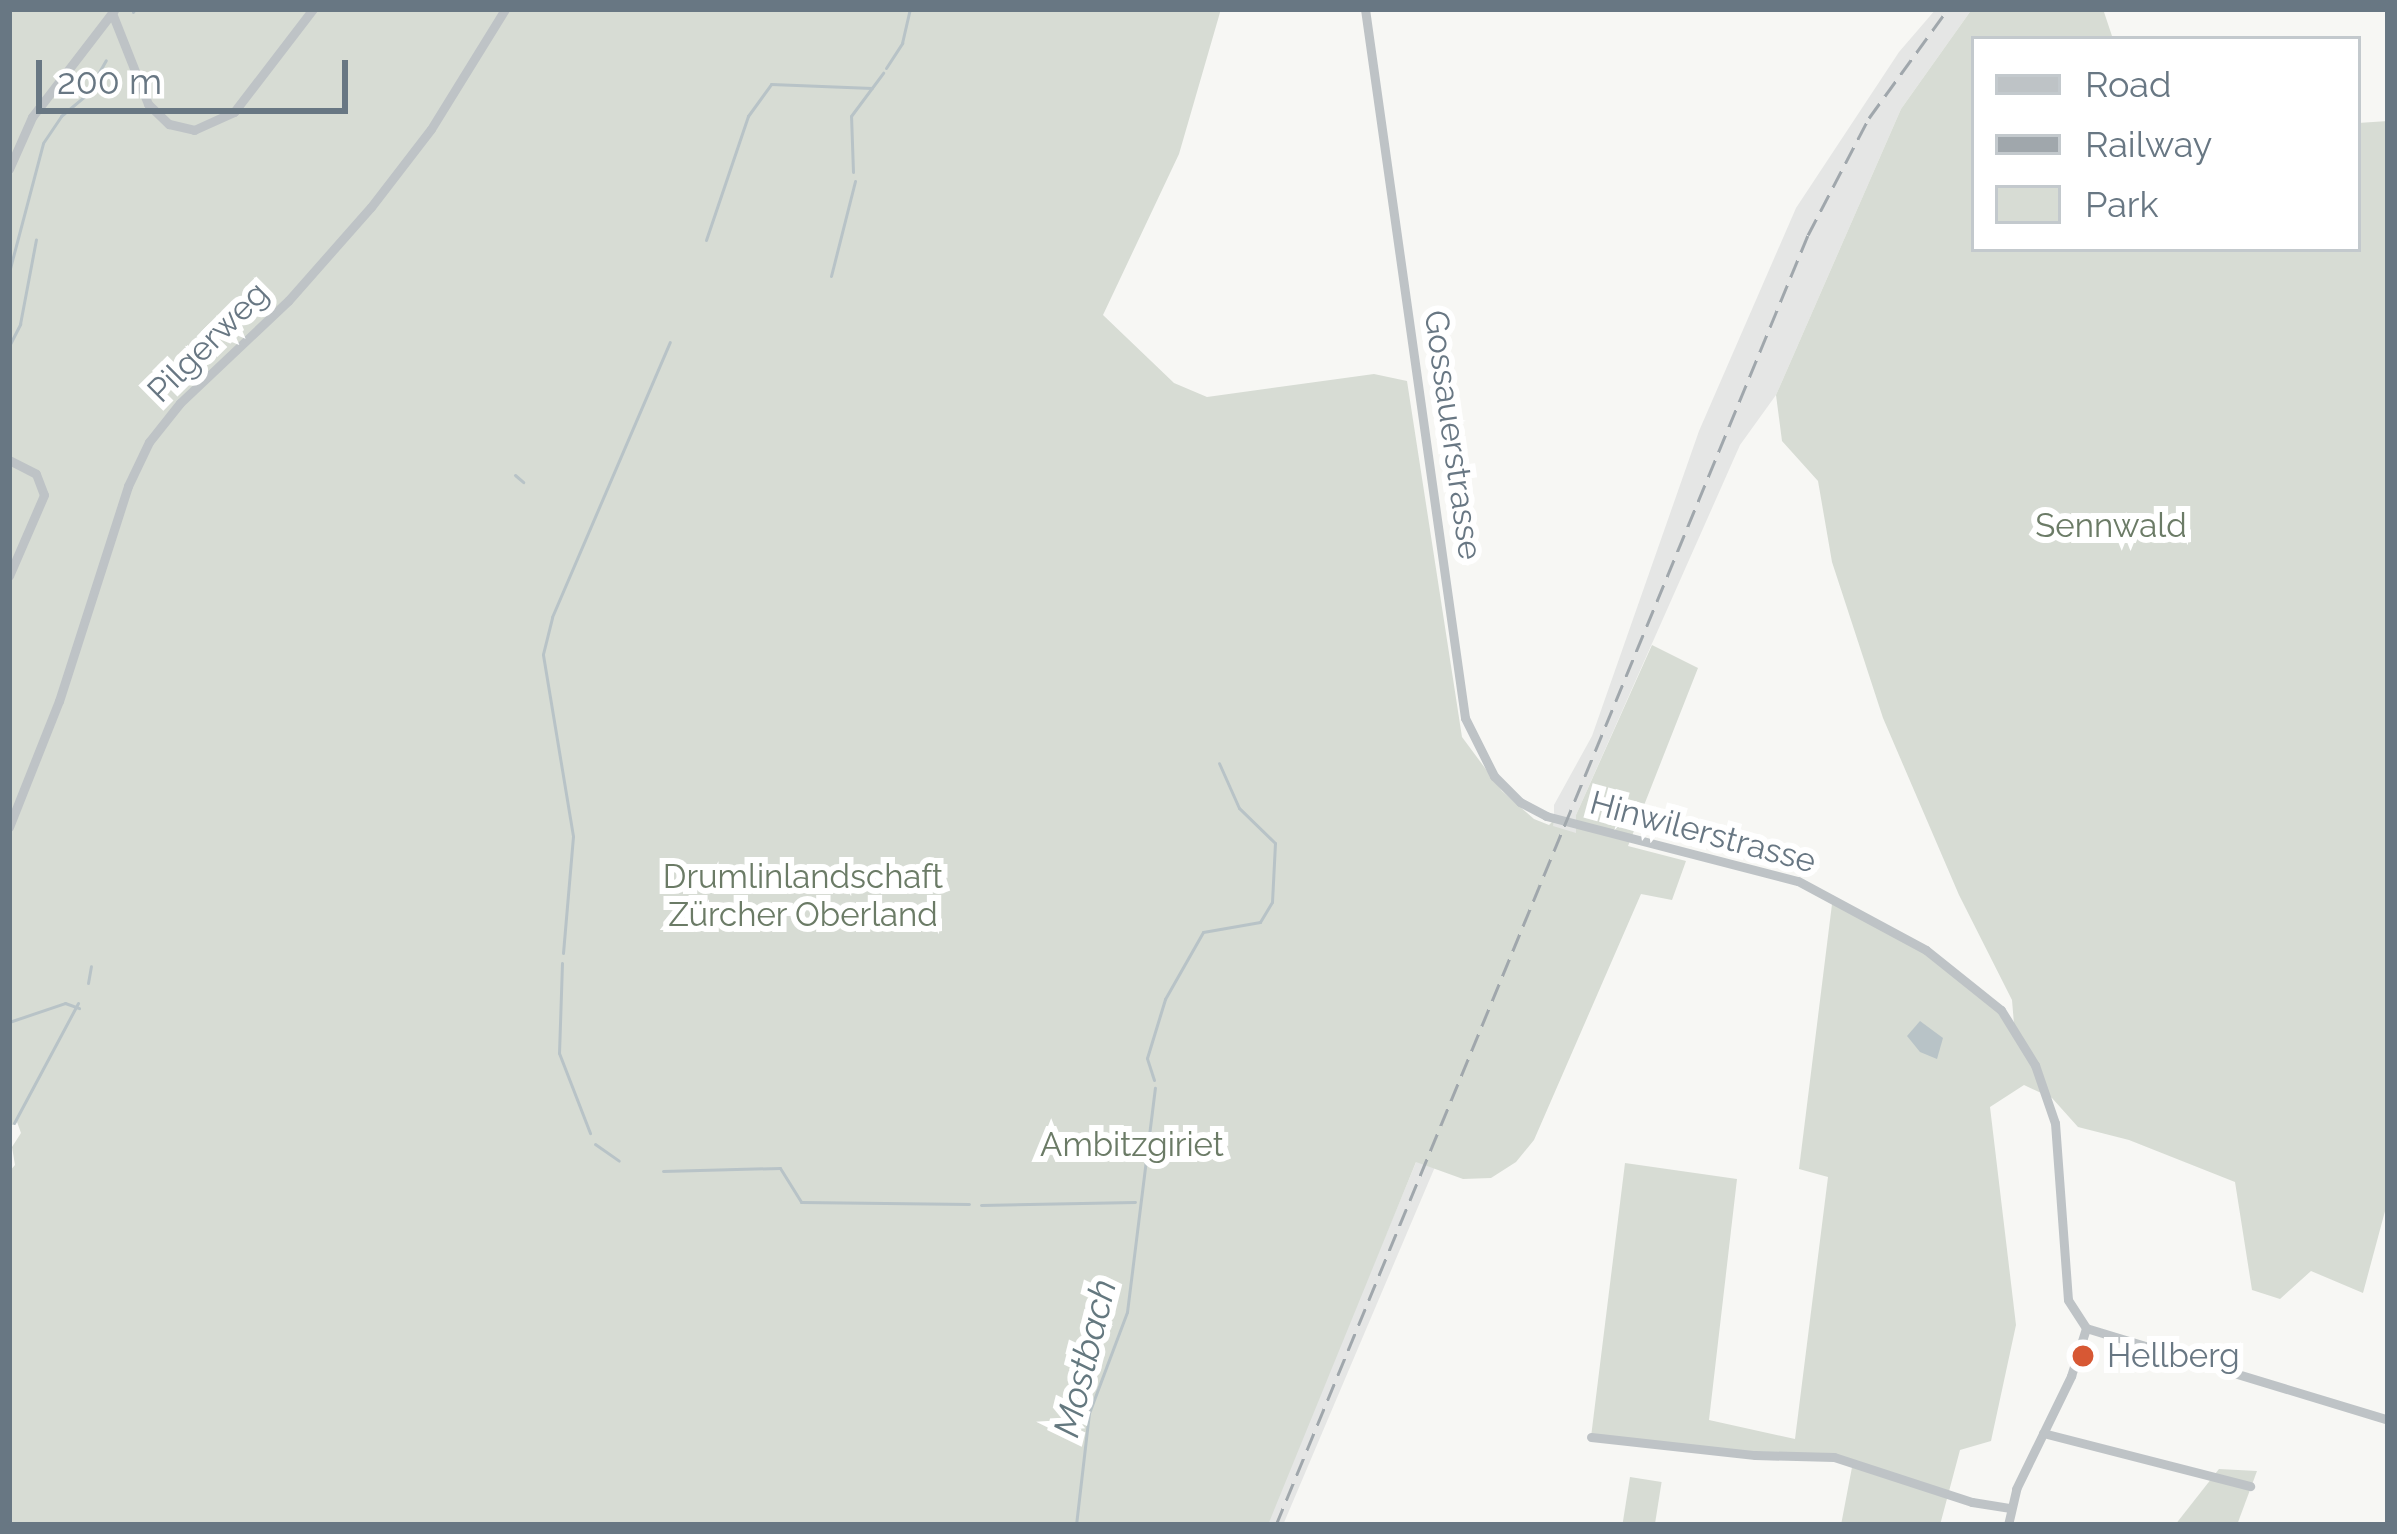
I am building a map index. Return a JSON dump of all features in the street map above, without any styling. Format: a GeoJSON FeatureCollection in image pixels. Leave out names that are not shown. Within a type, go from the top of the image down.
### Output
{"type":"FeatureCollection","features":[{"type":"Feature","properties":{"kind":"street"},"geometry":{"type":"LineString","coordinates":[[114,11],[148,104],[169,124],[194,130],[234,112],[313,9]]}},
{"type":"Feature","properties":{"kind":"street","name":"Pilgerweg"},"geometry":{"type":"LineString","coordinates":[[9,827],[59,701],[121,507],[149,442],[179,403],[288,301],[371,207],[431,128],[506,9]]}},
{"type":"Feature","properties":{"kind":"street","name":"Gossauerstrasse"},"geometry":{"type":"LineString","coordinates":[[1365,9],[1465,718],[1495,776],[1520,802],[1565,823]]}},
{"type":"Feature","properties":{"kind":"street"},"geometry":{"type":"LineString","coordinates":[[9,170],[32,117],[114,11]]}},
{"type":"Feature","properties":{"kind":"street"},"geometry":{"type":"LineString","coordinates":[[9,460],[36,473],[44,495],[9,576]]}},
{"type":"Feature","properties":{"kind":"street","name":"Hinwilerstrasse"},"geometry":{"type":"LineString","coordinates":[[1565,823],[1798,881],[1864,912],[1985,994],[2026,1046],[2055,1123],[2065,1285],[2072,1312],[2086,1328]]}},
{"type":"Feature","properties":{"kind":"street"},"geometry":{"type":"LineString","coordinates":[[2008,1525],[2011,1508],[2071,1376],[2086,1328],[2388,1420]]}},
{"type":"Feature","properties":{"kind":"street"},"geometry":{"type":"LineString","coordinates":[[2043,1433],[2250,1486]]}},
{"type":"Feature","properties":{"kind":"street"},"geometry":{"type":"LineString","coordinates":[[1591,1438],[1755,1455],[1834,1457],[1972,1502],[2011,1508]]}},
{"type":"Feature","properties":{"kind":"shaded area"},"geometry":{"type":"Polygon","coordinates":[[[1936,9],[1972,9],[1901,109],[1776,395],[1740,445],[1576,815],[1578,830],[1283,1525],[1265,1525],[1422,1148],[1418,1124],[1554,820],[1554,805],[1592,736],[1699,431],[1796,208],[1899,52],[1936,9]]]}},
{"type":"Feature","properties":{"kind":"shaded area"},"geometry":{"type":"Polygon","coordinates":[[[1920,1021],[1943,1038],[1937,1059],[1920,1052],[1907,1036],[1920,1021]]]}},
{"type":"Feature","properties":{"kind":"green space","name":"Drumlinlandschaft Zürcher Oberland"},"geometry":{"type":"Polygon","coordinates":[[[9,9],[1221,9],[1179,154],[1103,315],[1174,383],[1207,397],[1374,374],[1407,381],[1462,737],[1502,791],[1534,819],[1549,825],[1554,820],[1553,826],[1576,833],[1576,815],[1652,645],[1698,668],[1628,846],[1686,861],[1672,900],[1641,894],[1534,1140],[1516,1162],[1491,1178],[1463,1179],[1416,1162],[1268,1525],[10,1525],[9,1172],[15,1165],[12,1147],[21,1133],[17,1122],[9,1127],[9,9]]]}},
{"type":"Feature","properties":{"kind":"green space","name":"Sennwald"},"geometry":{"type":"Polygon","coordinates":[[[1972,9],[2103,9],[2112,36],[1971,36],[1971,252],[2361,252],[2361,123],[2388,121],[2388,1200],[2363,1293],[2311,1271],[2280,1299],[2252,1290],[2235,1182],[2129,1140],[2078,1127],[2052,1098],[2024,1085],[1990,1107],[2016,1325],[1991,1441],[1960,1450],[1940,1525],[1841,1525],[1853,1462],[1591,1437],[1625,1163],[1737,1179],[1709,1420],[1795,1439],[1828,1177],[1799,1169],[1833,896],[1926,950],[2014,1024],[2012,1000],[1959,895],[1883,718],[1832,562],[1818,481],[1782,441],[1776,395],[1901,109],[1972,9]]]}},
{"type":"Feature","properties":{"kind":"green space"},"geometry":{"type":"Polygon","coordinates":[[[2219,1469],[2257,1471],[2237,1525],[2175,1525],[2219,1469]]]}},
{"type":"Feature","properties":{"kind":"green space"},"geometry":{"type":"Polygon","coordinates":[[[1630,1477],[1662,1482],[1655,1525],[1622,1525],[1630,1477]]]}},
{"type":"Feature","properties":{"kind":"waterway"},"geometry":{"type":"LineString","coordinates":[[886,68],[902,43],[910,9]]}},
{"type":"Feature","properties":{"kind":"waterway"},"geometry":{"type":"LineString","coordinates":[[9,272],[43,143],[61,116],[86,95],[106,60]]}},
{"type":"Feature","properties":{"kind":"waterway"},"geometry":{"type":"LineString","coordinates":[[853,172],[851,116],[883,73]]}},
{"type":"Feature","properties":{"kind":"waterway"},"geometry":{"type":"LineString","coordinates":[[706,240],[748,116],[771,84],[872,88]]}},
{"type":"Feature","properties":{"kind":"waterway"},"geometry":{"type":"LineString","coordinates":[[831,276],[855,181]]}},
{"type":"Feature","properties":{"kind":"waterway"},"geometry":{"type":"LineString","coordinates":[[9,346],[20,324],[36,239]]}},
{"type":"Feature","properties":{"kind":"waterway"},"geometry":{"type":"LineString","coordinates":[[563,953],[573,836],[543,654],[552,617],[670,342]]}},
{"type":"Feature","properties":{"kind":"waterway"},"geometry":{"type":"LineString","coordinates":[[515,475],[523,482]]}},
{"type":"Feature","properties":{"kind":"waterway","name":"Mostbach"},"geometry":{"type":"LineString","coordinates":[[1154,1080],[1147,1058],[1165,999],[1203,932],[1260,922],[1272,902],[1275,843],[1239,808],[1219,763]]}},
{"type":"Feature","properties":{"kind":"waterway"},"geometry":{"type":"LineString","coordinates":[[562,963],[559,1053],[590,1133]]}},
{"type":"Feature","properties":{"kind":"waterway"},"geometry":{"type":"LineString","coordinates":[[88,983],[91,966]]}},
{"type":"Feature","properties":{"kind":"waterway"},"geometry":{"type":"LineString","coordinates":[[9,1022],[65,1003],[79,1008]]}},
{"type":"Feature","properties":{"kind":"waterway"},"geometry":{"type":"LineString","coordinates":[[14,1123],[78,1003]]}},
{"type":"Feature","properties":{"kind":"waterway","name":"Mostbach"},"geometry":{"type":"LineString","coordinates":[[1076,1525],[1089,1413],[1127,1312],[1155,1088]]}},
{"type":"Feature","properties":{"kind":"waterway"},"geometry":{"type":"LineString","coordinates":[[595,1144],[619,1161]]}},
{"type":"Feature","properties":{"kind":"waterway","name":"Mostbach"},"geometry":{"type":"LineString","coordinates":[[663,1171],[780,1168],[801,1202],[969,1204]]}},
{"type":"Feature","properties":{"kind":"waterway","name":"Mostbach"},"geometry":{"type":"LineString","coordinates":[[981,1205],[1135,1202]]}},
{"type":"Feature","properties":{"kind":"railway"},"geometry":{"type":"LineString","coordinates":[[1276,1525],[1808,235],[1869,118],[1948,9]]}},
{"type":"Feature","properties":{"kind":"place","name":"Hellberg"},"geometry":{"type":"Point","coordinates":[2083,1356]}},
{"type":"Feature","properties":{"kind":"park label","name":"Ambitzgiriet"},"geometry":{"type":"Point","coordinates":[1132,1145]}}]}
